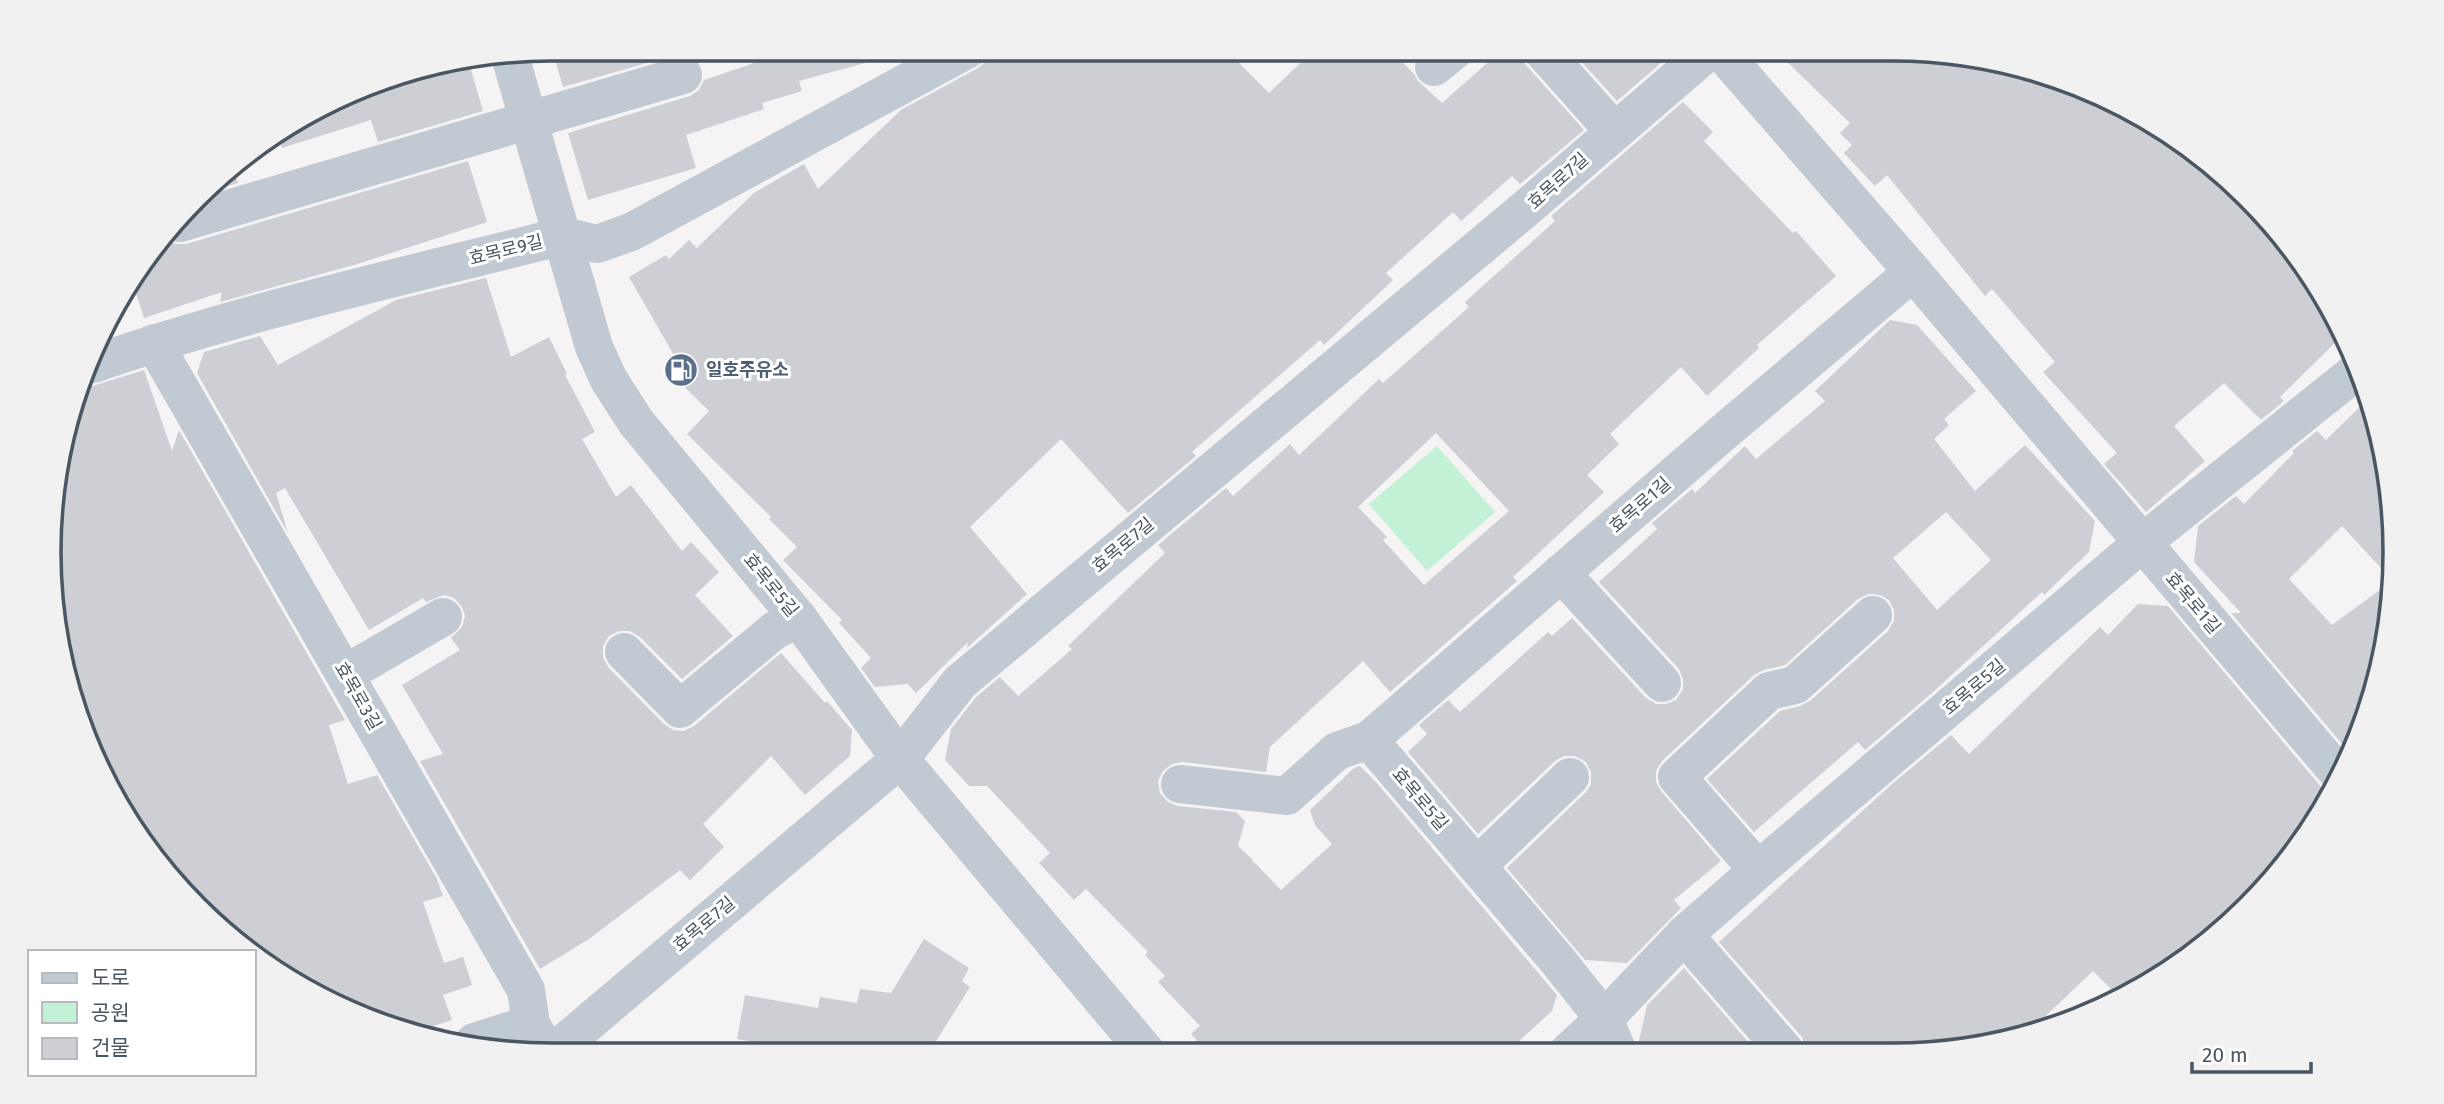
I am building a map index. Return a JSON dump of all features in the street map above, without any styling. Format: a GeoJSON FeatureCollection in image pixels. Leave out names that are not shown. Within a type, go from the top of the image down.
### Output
{"type":"FeatureCollection","features":[{"type":"Feature","properties":{"kind":"street","name":"효목로9길"},"geometry":{"type":"LineString","coordinates":[[100,362],[250,315],[563,236],[597,244],[631,232],[946,61]]}},
{"type":"Feature","properties":{"kind":"street"},"geometry":{"type":"LineString","coordinates":[[1552,61],[1614,131]]}},
{"type":"Feature","properties":{"kind":"street","name":"효목로7길"},"geometry":{"type":"LineString","coordinates":[[545,1043],[900,759],[960,682],[1524,211],[1697,61]]}},
{"type":"Feature","properties":{"kind":"street","name":"효목로1길"},"geometry":{"type":"LineString","coordinates":[[1729,61],[1913,272],[2333,767]]}},
{"type":"Feature","properties":{"kind":"street","name":"효목로5길"},"geometry":{"type":"LineString","coordinates":[[512,63],[594,347],[609,380],[636,422],[799,619],[900,759],[1139,1043]]}},
{"type":"Feature","properties":{"kind":"street"},"geometry":{"type":"LineString","coordinates":[[191,220],[683,75]]}},
{"type":"Feature","properties":{"kind":"street","name":"효목로1길"},"geometry":{"type":"LineString","coordinates":[[1369,740],[1913,272]]}},
{"type":"Feature","properties":{"kind":"street","name":"효목로3길"},"geometry":{"type":"LineString","coordinates":[[154,343],[526,990],[543,1043]]}},
{"type":"Feature","properties":{"kind":"street","name":"효목로5길"},"geometry":{"type":"LineString","coordinates":[[1592,1043],[1611,1036],[1684,935],[2142,543],[2350,376]]}},
{"type":"Feature","properties":{"kind":"street"},"geometry":{"type":"LineString","coordinates":[[1561,573],[1662,683]]}},
{"type":"Feature","properties":{"kind":"street"},"geometry":{"type":"LineString","coordinates":[[1758,870],[1677,777],[1769,691],[1795,685],[1873,615]]}},
{"type":"Feature","properties":{"kind":"street"},"geometry":{"type":"LineString","coordinates":[[345,674],[443,617]]}},
{"type":"Feature","properties":{"kind":"street"},"geometry":{"type":"LineString","coordinates":[[624,652],[680,709],[775,630],[799,619]]}},
{"type":"Feature","properties":{"kind":"street","name":"효목로5길"},"geometry":{"type":"LineString","coordinates":[[1369,740],[1558,961],[1611,1036]]}},
{"type":"Feature","properties":{"kind":"street"},"geometry":{"type":"LineString","coordinates":[[1180,784],[1287,796],[1337,751],[1369,740]]}},
{"type":"Feature","properties":{"kind":"street"},"geometry":{"type":"LineString","coordinates":[[1477,866],[1570,777]]}},
{"type":"Feature","properties":{"kind":"street"},"geometry":{"type":"LineString","coordinates":[[1684,935],[1778,1043]]}},
{"type":"Feature","properties":{"kind":"green space"},"geometry":{"type":"Polygon","coordinates":[[[1437,446],[1495,512],[1427,571],[1369,504],[1437,446]]]}},
{"type":"Feature","properties":{"kind":"building"},"geometry":{"type":"Polygon","coordinates":[[[555,61],[654,61],[563,87],[555,61]]]}},
{"type":"Feature","properties":{"kind":"building"},"geometry":{"type":"Polygon","coordinates":[[[873,61],[799,81],[802,91],[762,103],[764,109],[686,135],[696,168],[588,200],[568,133],[690,96],[699,90],[704,80],[754,63],[873,61]]]}},
{"type":"Feature","properties":{"kind":"building"},"geometry":{"type":"Polygon","coordinates":[[[986,61],[1237,61],[1269,93],[1302,61],[1402,61],[1442,103],[1489,61],[1524,61],[1584,130],[1520,184],[1512,176],[1461,221],[1453,212],[1386,273],[1393,280],[1324,345],[1320,340],[1192,452],[1196,456],[1128,513],[1061,439],[970,527],[1027,594],[967,648],[968,642],[916,693],[908,684],[875,687],[861,668],[871,658],[839,623],[842,620],[783,560],[797,547],[769,519],[771,517],[687,434],[709,411],[664,367],[675,357],[629,277],[666,255],[669,259],[689,240],[697,248],[754,193],[804,164],[818,189],[901,110],[978,68],[986,61]]]}},
{"type":"Feature","properties":{"kind":"building"},"geometry":{"type":"Polygon","coordinates":[[[1581,61],[1663,61],[1617,101],[1581,61]]]}},
{"type":"Feature","properties":{"kind":"building"},"geometry":{"type":"Polygon","coordinates":[[[1786,61],[1892,61],[1956,65],[2050,87],[2109,112],[2165,144],[2216,183],[2239,205],[2261,228],[2300,279],[2335,342],[2280,397],[2284,401],[2261,420],[2224,383],[2174,426],[2205,461],[2146,512],[2104,464],[2117,453],[2043,372],[2055,362],[1992,289],[1985,296],[1887,175],[1875,186],[1844,153],[1852,145],[1840,133],[1850,123],[1786,61]]]}},
{"type":"Feature","properties":{"kind":"building"},"geometry":{"type":"Polygon","coordinates":[[[471,68],[483,111],[378,142],[371,120],[282,148],[280,143],[307,127],[364,99],[425,78],[471,68]]]}},
{"type":"Feature","properties":{"kind":"building"},"geometry":{"type":"Polygon","coordinates":[[[1683,102],[1713,132],[1704,141],[1793,233],[1796,231],[1836,276],[1757,345],[1759,348],[1707,396],[1681,367],[1610,434],[1619,444],[1587,475],[1604,492],[1513,577],[1517,581],[1390,692],[1363,661],[1270,747],[1266,772],[1182,762],[1172,764],[1163,771],[1158,781],[1160,793],[1168,802],[1178,806],[1236,812],[1245,821],[1238,846],[1281,890],[1332,844],[1315,825],[1310,810],[1354,768],[1360,766],[1557,995],[1552,1011],[1517,1043],[1199,1043],[1191,1034],[1200,1026],[1158,982],[1165,976],[1145,955],[1148,952],[1086,889],[1074,900],[1039,863],[1050,853],[987,786],[969,786],[945,760],[951,729],[976,697],[1000,677],[1018,696],[1072,649],[1068,646],[1165,553],[1158,545],[1226,488],[1233,496],[1290,444],[1299,455],[1379,379],[1383,383],[1469,307],[1465,302],[1555,221],[1551,216],[1683,102]],[[1436,433],[1358,507],[1387,537],[1383,540],[1424,585],[1509,511],[1436,433]]]}},
{"type":"Feature","properties":{"kind":"building"},"geometry":{"type":"Polygon","coordinates":[[[468,161],[487,222],[354,265],[220,302],[222,292],[144,318],[136,293],[172,242],[186,244],[468,161]]]}},
{"type":"Feature","properties":{"kind":"building"},"geometry":{"type":"Polygon","coordinates":[[[236,176],[238,183],[223,187],[236,176]]]}},
{"type":"Feature","properties":{"kind":"building"},"geometry":{"type":"Polygon","coordinates":[[[486,278],[511,357],[549,337],[567,374],[565,375],[595,432],[582,439],[616,497],[631,485],[682,551],[691,542],[719,572],[695,595],[733,636],[682,679],[640,637],[630,631],[619,631],[609,636],[603,646],[603,657],[608,667],[664,724],[673,730],[684,731],[694,726],[781,653],[852,730],[850,756],[805,795],[771,756],[703,824],[724,847],[690,880],[680,870],[589,939],[540,969],[420,761],[443,754],[402,685],[460,650],[451,638],[462,627],[465,616],[462,607],[454,598],[444,595],[426,602],[423,598],[369,630],[285,488],[276,493],[288,533],[197,373],[204,352],[260,336],[278,365],[396,300],[486,278]]]}},
{"type":"Feature","properties":{"kind":"building"},"geometry":{"type":"Polygon","coordinates":[[[1890,320],[1917,325],[1976,391],[1944,419],[1949,425],[1934,439],[1975,491],[2025,445],[2095,521],[2089,552],[2044,595],[2042,592],[1865,750],[1858,742],[1754,832],[1707,779],[1780,711],[1810,701],[1888,631],[1894,621],[1894,610],[1889,600],[1880,595],[1868,594],[1858,599],[1785,665],[1754,675],[1662,761],[1656,771],[1656,782],[1661,791],[1721,861],[1674,900],[1681,908],[1627,963],[1585,960],[1507,868],[1586,792],[1591,784],[1591,772],[1586,762],[1575,756],[1564,756],[1555,761],[1478,834],[1408,752],[1427,734],[1419,725],[1448,700],[1460,712],[1548,632],[1552,636],[1572,618],[1646,698],[1656,704],[1676,700],[1683,689],[1679,669],[1599,582],[1657,529],[1652,523],[1692,489],[1695,493],[1745,446],[1756,459],[1825,401],[1815,391],[1890,320]],[[1946,512],[1893,558],[1937,610],[1991,560],[1946,512]]]}},
{"type":"Feature","properties":{"kind":"building"},"geometry":{"type":"Polygon","coordinates":[[[144,370],[172,451],[179,430],[345,720],[329,725],[348,784],[377,775],[437,879],[443,896],[423,902],[444,963],[463,957],[472,985],[443,995],[452,1020],[430,1027],[394,1017],[335,992],[279,960],[228,921],[183,876],[144,825],[127,797],[87,710],[71,648],[62,584],[65,488],[78,425],[90,387],[144,370]]]}},
{"type":"Feature","properties":{"kind":"building"},"geometry":{"type":"Polygon","coordinates":[[[2361,406],[2373,456],[2382,520],[2382,570],[2342,526],[2289,579],[2332,625],[2382,589],[2379,616],[2366,679],[2343,745],[2231,613],[2241,613],[2194,562],[2198,526],[2236,496],[2244,504],[2294,453],[2292,451],[2317,431],[2326,440],[2361,406]]]}},
{"type":"Feature","properties":{"kind":"building"},"geometry":{"type":"Polygon","coordinates":[[[2138,604],[2168,606],[2322,788],[2281,851],[2261,876],[2216,921],[2165,960],[2112,990],[2093,971],[2042,1019],[1956,1039],[1892,1043],[1804,1043],[1802,1037],[1719,942],[1892,784],[1951,735],[1969,754],[2100,627],[2108,635],[2138,604]]]}},
{"type":"Feature","properties":{"kind":"building"},"geometry":{"type":"Polygon","coordinates":[[[924,939],[969,968],[962,981],[970,987],[935,1043],[759,1043],[737,1039],[745,995],[818,1008],[820,997],[857,1003],[860,989],[891,993],[924,939]]]}},
{"type":"Feature","properties":{"kind":"building"},"geometry":{"type":"Polygon","coordinates":[[[1684,968],[1749,1043],[1641,1043],[1639,1041],[1647,1005],[1684,968]]]}},
{"type":"Feature","properties":{"kind":"place","name":"일호주유소"},"geometry":{"type":"Point","coordinates":[681,370]}}]}
